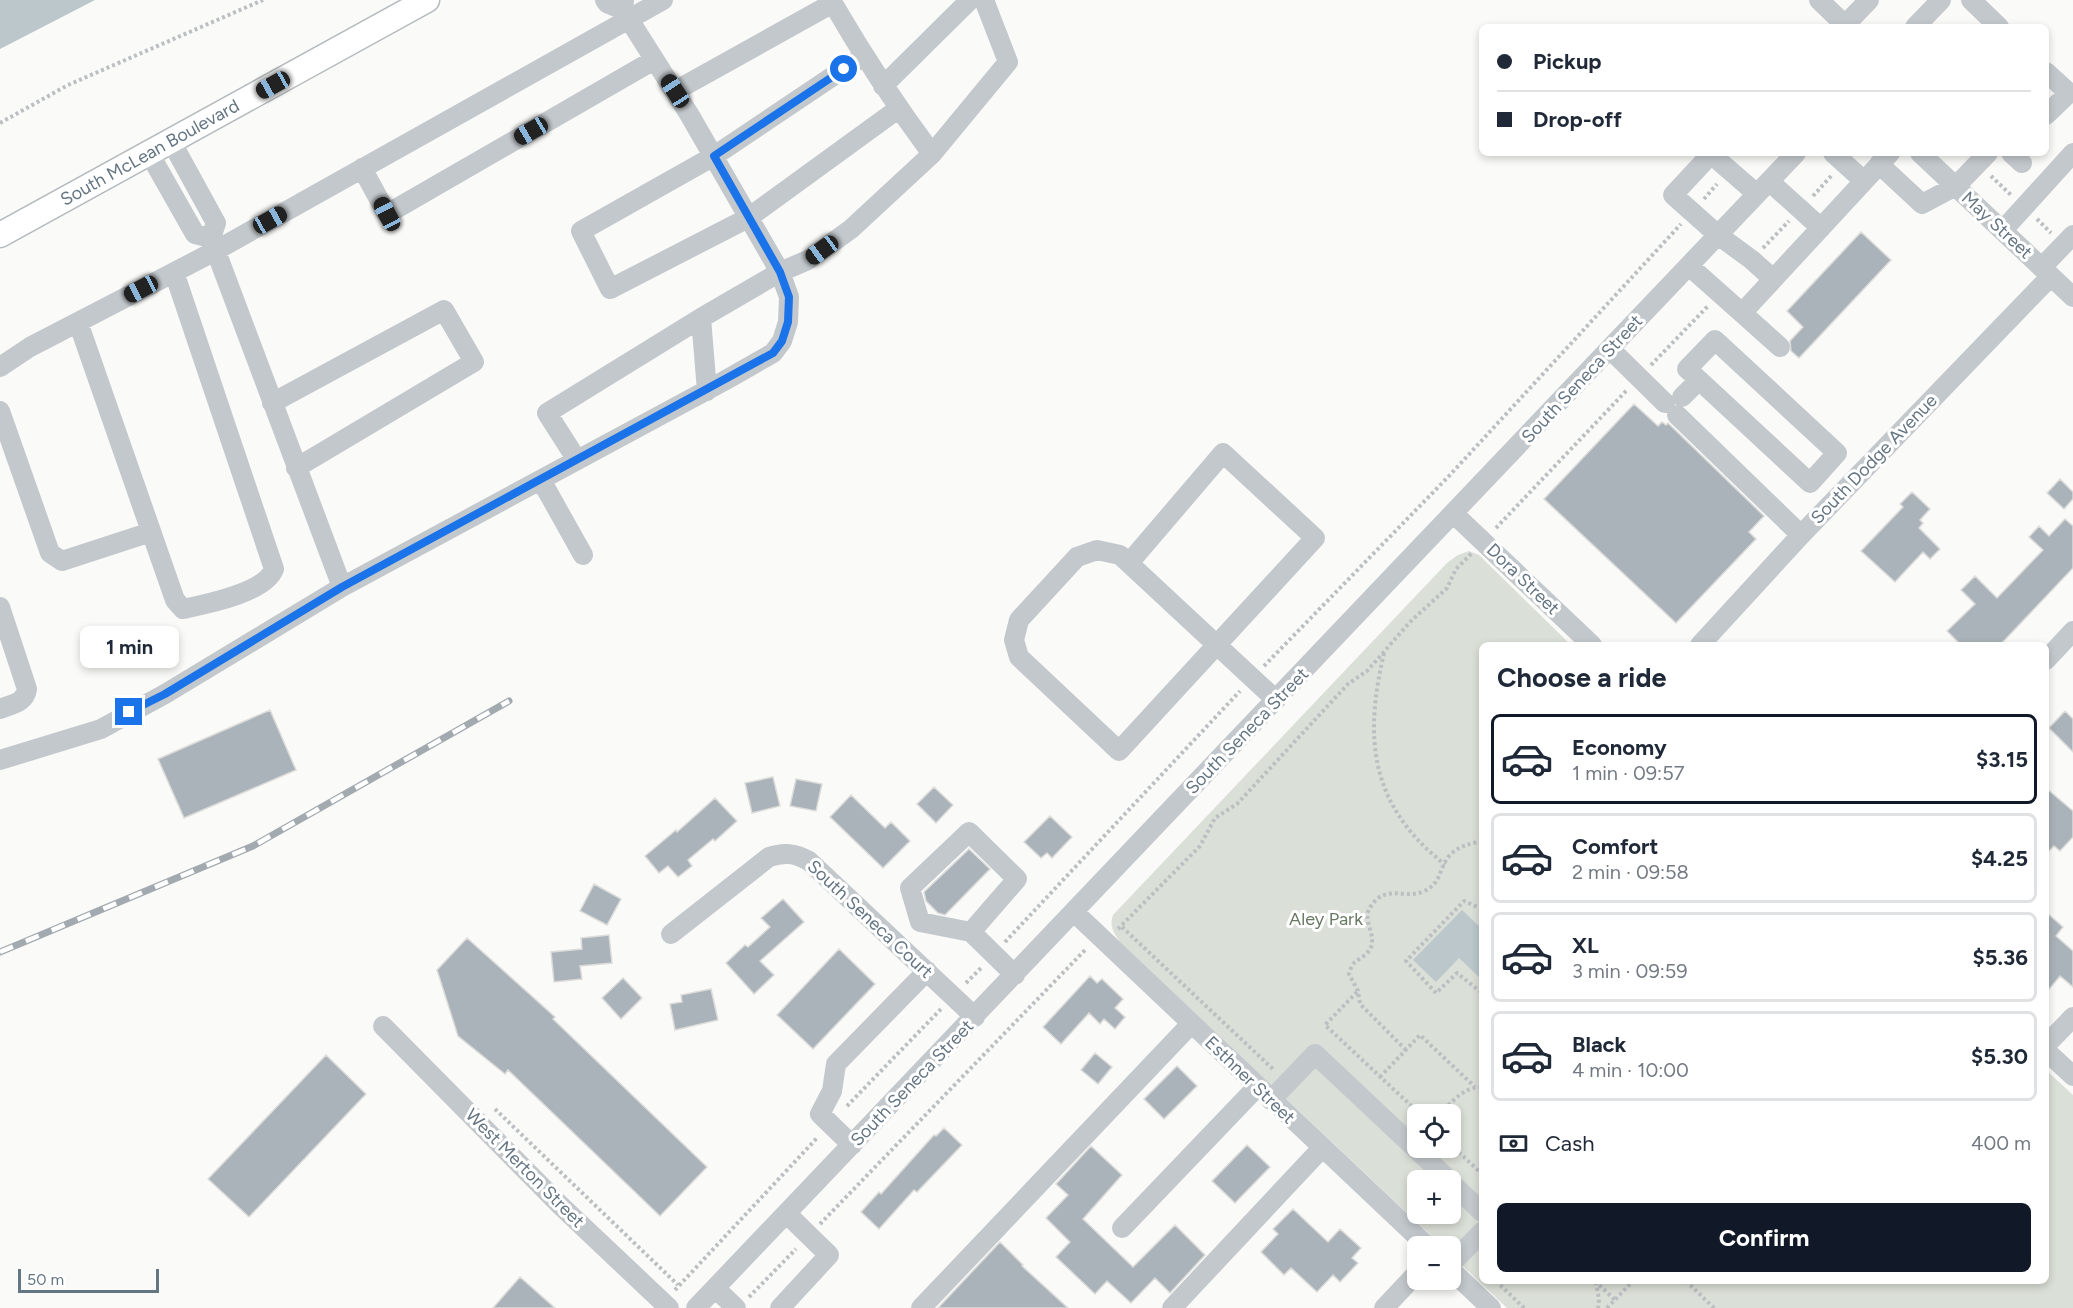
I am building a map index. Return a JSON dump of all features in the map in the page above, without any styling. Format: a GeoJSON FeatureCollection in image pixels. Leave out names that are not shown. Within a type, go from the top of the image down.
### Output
{"type":"FeatureCollection","features":[{"type":"Feature","properties":{"kind":"main road","name":"South McLean Boulevard"},"geometry":{"type":"LineString","coordinates":[[0,235],[427,0]]}},
{"type":"Feature","properties":{"kind":"street"},"geometry":{"type":"LineString","coordinates":[[0,760],[100,729],[165,694],[342,587],[707,391],[773,353],[782,341],[788,322],[789,297],[780,272],[714,156],[625,10],[605,0]]}},
{"type":"Feature","properties":{"kind":"street"},"geometry":{"type":"LineString","coordinates":[[0,367],[30,347],[174,272],[213,244],[362,168],[625,10],[663,0]]}},
{"type":"Feature","properties":{"kind":"street"},"geometry":{"type":"LineString","coordinates":[[883,86],[970,0]]}},
{"type":"Feature","properties":{"kind":"street"},"geometry":{"type":"LineString","coordinates":[[578,460],[547,412],[701,318],[780,272],[808,260],[851,229],[932,154],[1008,62],[984,0]]}},
{"type":"Feature","properties":{"kind":"street"},"geometry":{"type":"LineString","coordinates":[[1819,0],[1844,24]]}},
{"type":"Feature","properties":{"kind":"street"},"geometry":{"type":"LineString","coordinates":[[1848,24],[1869,0]]}},
{"type":"Feature","properties":{"kind":"street"},"geometry":{"type":"LineString","coordinates":[[1918,24],[1941,0]]}},
{"type":"Feature","properties":{"kind":"street"},"geometry":{"type":"LineString","coordinates":[[1971,0],[1996,24]]}},
{"type":"Feature","properties":{"kind":"street"},"geometry":{"type":"LineString","coordinates":[[675,91],[832,2],[863,56],[898,109],[932,154]]}},
{"type":"Feature","properties":{"kind":"street"},"geometry":{"type":"LineString","coordinates":[[863,56],[714,156],[580,231],[610,289],[748,218],[898,109]]}},
{"type":"Feature","properties":{"kind":"street"},"geometry":{"type":"LineString","coordinates":[[362,168],[387,214],[654,60]]}},
{"type":"Feature","properties":{"kind":"street"},"geometry":{"type":"LineString","coordinates":[[2049,75],[2069,93],[2049,112]]}},
{"type":"Feature","properties":{"kind":"street"},"geometry":{"type":"LineString","coordinates":[[171,141],[216,223],[213,244],[342,587]]}},
{"type":"Feature","properties":{"kind":"street"},"geometry":{"type":"LineString","coordinates":[[149,153],[195,234],[213,244]]}},
{"type":"Feature","properties":{"kind":"street"},"geometry":{"type":"LineString","coordinates":[[2003,230],[2073,153]]}},
{"type":"Feature","properties":{"kind":"street"},"geometry":{"type":"LineString","coordinates":[[1710,156],[1673,195],[1773,279]]}},
{"type":"Feature","properties":{"kind":"street"},"geometry":{"type":"LineString","coordinates":[[1716,156],[1730,171],[1763,188],[1821,228]]}},
{"type":"Feature","properties":{"kind":"street","name":"South Seneca Street"},"geometry":{"type":"LineString","coordinates":[[696,1308],[1793,156]]}},
{"type":"Feature","properties":{"kind":"street"},"geometry":{"type":"LineString","coordinates":[[1836,156],[1864,181]]}},
{"type":"Feature","properties":{"kind":"street","name":"May Street"},"geometry":{"type":"LineString","coordinates":[[1923,156],[2073,297]]}},
{"type":"Feature","properties":{"kind":"street"},"geometry":{"type":"LineString","coordinates":[[1742,313],[1884,159],[1922,204],[1956,186],[1985,156]]}},
{"type":"Feature","properties":{"kind":"street","name":"South Dodge Avenue"},"geometry":{"type":"LineString","coordinates":[[1703,642],[2047,272],[2073,235]]}},
{"type":"Feature","properties":{"kind":"street"},"geometry":{"type":"LineString","coordinates":[[1689,266],[1780,347]]}},
{"type":"Feature","properties":{"kind":"street"},"geometry":{"type":"LineString","coordinates":[[78,322],[175,600],[183,609],[232,598],[267,579],[274,569],[174,272]]}},
{"type":"Feature","properties":{"kind":"street"},"geometry":{"type":"LineString","coordinates":[[272,403],[444,310],[474,362],[296,468]]}},
{"type":"Feature","properties":{"kind":"street"},"geometry":{"type":"LineString","coordinates":[[701,318],[707,391]]}},
{"type":"Feature","properties":{"kind":"street"},"geometry":{"type":"LineString","coordinates":[[1810,483],[1837,453],[1715,340],[1687,369],[1810,483],[1832,503]]}},
{"type":"Feature","properties":{"kind":"street"},"geometry":{"type":"LineString","coordinates":[[1610,349],[1675,405],[1801,535]]}},
{"type":"Feature","properties":{"kind":"street"},"geometry":{"type":"LineString","coordinates":[[1675,405],[1699,380]]}},
{"type":"Feature","properties":{"kind":"street"},"geometry":{"type":"LineString","coordinates":[[0,411],[50,553],[56,559],[62,561],[151,531]]}},
{"type":"Feature","properties":{"kind":"street"},"geometry":{"type":"LineString","coordinates":[[1129,563],[1223,453],[1315,538],[1217,644],[1119,751],[1019,657],[1014,640],[1019,620],[1077,557],[1097,550],[1120,555],[1217,644],[1276,700]]}},
{"type":"Feature","properties":{"kind":"street"},"geometry":{"type":"LineString","coordinates":[[541,480],[583,555]]}},
{"type":"Feature","properties":{"kind":"street","name":"Dora Street"},"geometry":{"type":"LineString","coordinates":[[1454,514],[1589,642]]}},
{"type":"Feature","properties":{"kind":"street"},"geometry":{"type":"LineString","coordinates":[[0,608],[27,689],[26,696],[22,700],[0,709]]}},
{"type":"Feature","properties":{"kind":"street"},"geometry":{"type":"LineString","coordinates":[[2049,657],[2073,631]]}},
{"type":"Feature","properties":{"kind":"street"},"geometry":{"type":"LineString","coordinates":[[920,922],[910,888],[969,832],[1017,879],[971,932]]}},
{"type":"Feature","properties":{"kind":"street","name":"South Seneca Court"},"geometry":{"type":"LineString","coordinates":[[671,934],[769,857],[789,853],[800,855],[975,1017]]}},
{"type":"Feature","properties":{"kind":"street","name":"Esthner Street"},"geometry":{"type":"LineString","coordinates":[[1074,912],[1416,1236]]}},
{"type":"Feature","properties":{"kind":"street"},"geometry":{"type":"LineString","coordinates":[[920,922],[971,932],[1015,975]]}},
{"type":"Feature","properties":{"kind":"street"},"geometry":{"type":"LineString","coordinates":[[898,945],[920,922]]}},
{"type":"Feature","properties":{"kind":"street"},"geometry":{"type":"LineString","coordinates":[[852,1145],[820,1114],[832,1090],[836,1064],[927,972]]}},
{"type":"Feature","properties":{"kind":"street"},"geometry":{"type":"LineString","coordinates":[[2049,1042],[2073,1017]]}},
{"type":"Feature","properties":{"kind":"street"},"geometry":{"type":"LineString","coordinates":[[921,1308],[1191,1024]]}},
{"type":"Feature","properties":{"kind":"street","name":"West Merton Street"},"geometry":{"type":"LineString","coordinates":[[383,1026],[560,1204],[667,1306]]}},
{"type":"Feature","properties":{"kind":"street"},"geometry":{"type":"LineString","coordinates":[[1122,1228],[1264,1093],[1287,1083],[1315,1054],[1438,1170]]}},
{"type":"Feature","properties":{"kind":"street"},"geometry":{"type":"LineString","coordinates":[[2049,1054],[2073,1076]]}},
{"type":"Feature","properties":{"kind":"street"},"geometry":{"type":"LineString","coordinates":[[1172,1308],[1322,1148]]}},
{"type":"Feature","properties":{"kind":"street"},"geometry":{"type":"LineString","coordinates":[[1461,1192],[1479,1209]]}},
{"type":"Feature","properties":{"kind":"street"},"geometry":{"type":"LineString","coordinates":[[780,1308],[829,1256],[787,1214]]}},
{"type":"Feature","properties":{"kind":"street"},"geometry":{"type":"LineString","coordinates":[[1461,1255],[1479,1235]]}},
{"type":"Feature","properties":{"kind":"street"},"geometry":{"type":"LineString","coordinates":[[1461,1278],[1491,1308]]}},
{"type":"Feature","properties":{"kind":"street"},"geometry":{"type":"LineString","coordinates":[[1384,1308],[1407,1284]]}},
{"type":"Feature","properties":{"kind":"street"},"geometry":{"type":"LineString","coordinates":[[715,1288],[741,1304]]}},
{"type":"Feature","properties":{"kind":"path"},"geometry":{"type":"LineString","coordinates":[[0,123],[68,85],[263,0]]}},
{"type":"Feature","properties":{"kind":"path"},"geometry":{"type":"LineString","coordinates":[[667,1306],[678,1285],[994,954],[1252,678],[1449,476],[1730,171]]}},
{"type":"Feature","properties":{"kind":"path"},"geometry":{"type":"LineString","coordinates":[[1385,650],[1376,688],[1373,725],[1374,745],[1383,785],[1392,804],[1416,839],[1444,865]]}},
{"type":"Feature","properties":{"kind":"path"},"geometry":{"type":"LineString","coordinates":[[1406,1050],[1360,1004],[1358,991],[1349,974],[1353,963],[1369,951],[1373,942],[1367,915],[1369,908],[1375,900],[1385,894],[1420,893],[1436,884],[1448,857],[1462,846],[1479,842]]}},
{"type":"Feature","properties":{"kind":"path"},"geometry":{"type":"LineString","coordinates":[[1479,908],[1464,901],[1406,961],[1436,993],[1457,973],[1479,991]]}},
{"type":"Feature","properties":{"kind":"path"},"geometry":{"type":"LineString","coordinates":[[741,1304],[1083,951],[1122,927],[1287,1083]]}},
{"type":"Feature","properties":{"kind":"path"},"geometry":{"type":"LineString","coordinates":[[1358,991],[1325,1025],[1409,1104]]}},
{"type":"Feature","properties":{"kind":"path"},"geometry":{"type":"LineString","coordinates":[[1380,1077],[1420,1035],[1475,1087]]}},
{"type":"Feature","properties":{"kind":"path"},"geometry":{"type":"LineString","coordinates":[[1450,1104],[1461,1092],[1479,1087]]}},
{"type":"Feature","properties":{"kind":"path"},"geometry":{"type":"LineString","coordinates":[[492,1107],[678,1285]]}},
{"type":"Feature","properties":{"kind":"path"},"geometry":{"type":"LineString","coordinates":[[1461,1154],[1479,1171]]}},
{"type":"Feature","properties":{"kind":"path"},"geometry":{"type":"LineString","coordinates":[[1499,1284],[1524,1308]]}},
{"type":"Feature","properties":{"kind":"path"},"geometry":{"type":"LineString","coordinates":[[1596,1284],[1598,1308]]}},
{"type":"Feature","properties":{"kind":"path"},"geometry":{"type":"LineString","coordinates":[[1599,1284],[1615,1299]]}},
{"type":"Feature","properties":{"kind":"path"},"geometry":{"type":"LineString","coordinates":[[1607,1308],[1630,1284]]}},
{"type":"Feature","properties":{"kind":"path"},"geometry":{"type":"LineString","coordinates":[[1689,1284],[1714,1308]]}},
{"type":"Feature","properties":{"kind":"green space","name":"Aley Park"},"geometry":{"type":"Polygon","coordinates":[[[1469,551],[1479,555],[1568,642],[1479,642],[1479,1282],[1461,1264],[1461,1236],[1431,1236],[1419,1224],[1461,1224],[1461,1170],[1407,1170],[1407,1213],[1120,942],[1112,926],[1113,915],[1447,563],[1458,555],[1469,551]]]}},
{"type":"Feature","properties":{"kind":"green space","name":"Aley Park"},"geometry":{"type":"Polygon","coordinates":[[[2049,1073],[2073,1095],[2073,1308],[1507,1308],[1482,1284],[2049,1284],[2049,1073]]]}},
{"type":"Feature","properties":{"kind":"shaded area"},"geometry":{"type":"Polygon","coordinates":[[[0,0],[95,0],[0,49],[0,0]]]}},
{"type":"Feature","properties":{"kind":"shaded area"},"geometry":{"type":"Polygon","coordinates":[[[1462,910],[1479,926],[1479,977],[1459,958],[1436,982],[1413,960],[1462,910]]]}},
{"type":"Feature","properties":{"kind":"building"},"geometry":{"type":"Polygon","coordinates":[[[1861,232],[1891,260],[1799,358],[1791,351],[1790,341],[1803,327],[1787,311],[1861,232]]]}},
{"type":"Feature","properties":{"kind":"building"},"geometry":{"type":"Polygon","coordinates":[[[1634,404],[1658,426],[1662,422],[1666,425],[1668,423],[1764,516],[1749,532],[1756,539],[1676,623],[1544,499],[1634,404]]]}},
{"type":"Feature","properties":{"kind":"building"},"geometry":{"type":"Polygon","coordinates":[[[2060,479],[2073,492],[2073,499],[2064,509],[2047,493],[2060,479]]]}},
{"type":"Feature","properties":{"kind":"building"},"geometry":{"type":"Polygon","coordinates":[[[1912,492],[1930,509],[1920,520],[1923,523],[1919,528],[1940,549],[1930,559],[1923,552],[1895,582],[1861,551],[1903,507],[1900,504],[1912,492]]]}},
{"type":"Feature","properties":{"kind":"building"},"geometry":{"type":"Polygon","coordinates":[[[2065,519],[2073,526],[2073,568],[2003,642],[1958,642],[1947,631],[1975,604],[1961,590],[1975,576],[1997,598],[2043,550],[2029,537],[2039,526],[2049,536],[2065,519]]]}},
{"type":"Feature","properties":{"kind":"building"},"geometry":{"type":"Polygon","coordinates":[[[270,710],[296,770],[184,818],[158,759],[270,710]]]}},
{"type":"Feature","properties":{"kind":"building"},"geometry":{"type":"Polygon","coordinates":[[[2065,711],[2073,719],[2073,752],[2049,728],[2065,711]]]}},
{"type":"Feature","properties":{"kind":"building"},"geometry":{"type":"Polygon","coordinates":[[[773,777],[780,806],[752,813],[745,783],[773,777]]]}},
{"type":"Feature","properties":{"kind":"building"},"geometry":{"type":"Polygon","coordinates":[[[796,779],[822,784],[816,811],[790,806],[796,779]]]}},
{"type":"Feature","properties":{"kind":"building"},"geometry":{"type":"Polygon","coordinates":[[[934,787],[953,805],[936,823],[917,804],[934,787]]]}},
{"type":"Feature","properties":{"kind":"building"},"geometry":{"type":"Polygon","coordinates":[[[2049,791],[2073,811],[2073,837],[2060,851],[2054,846],[2049,851],[2049,791]]]}},
{"type":"Feature","properties":{"kind":"building"},"geometry":{"type":"Polygon","coordinates":[[[851,795],[885,828],[891,822],[910,841],[883,868],[830,817],[851,795]]]}},
{"type":"Feature","properties":{"kind":"building"},"geometry":{"type":"Polygon","coordinates":[[[715,798],[737,821],[715,841],[713,839],[688,860],[692,866],[678,877],[668,866],[659,873],[645,856],[676,830],[677,832],[715,798]]]}},
{"type":"Feature","properties":{"kind":"building"},"geometry":{"type":"Polygon","coordinates":[[[1050,816],[1072,837],[1052,858],[1047,853],[1041,858],[1024,842],[1050,816]]]}},
{"type":"Feature","properties":{"kind":"building"},"geometry":{"type":"Polygon","coordinates":[[[969,849],[990,869],[945,915],[938,913],[926,901],[924,892],[969,849]]]}},
{"type":"Feature","properties":{"kind":"building"},"geometry":{"type":"Polygon","coordinates":[[[594,884],[621,899],[607,925],[580,911],[594,884]]]}},
{"type":"Feature","properties":{"kind":"building"},"geometry":{"type":"Polygon","coordinates":[[[783,899],[804,922],[760,961],[774,975],[754,994],[726,963],[745,945],[748,947],[770,927],[761,918],[783,899]]]}},
{"type":"Feature","properties":{"kind":"building"},"geometry":{"type":"Polygon","coordinates":[[[2049,915],[2063,927],[2056,936],[2073,951],[2073,987],[2060,976],[2049,989],[2049,915]]]}},
{"type":"Feature","properties":{"kind":"building"},"geometry":{"type":"Polygon","coordinates":[[[609,935],[612,963],[580,966],[582,979],[554,982],[551,952],[582,949],[581,938],[609,935]]]}},
{"type":"Feature","properties":{"kind":"building"},"geometry":{"type":"Polygon","coordinates":[[[467,938],[555,1017],[553,1019],[707,1167],[660,1216],[508,1070],[505,1074],[458,1036],[437,970],[467,938]]]}},
{"type":"Feature","properties":{"kind":"building"},"geometry":{"type":"Polygon","coordinates":[[[839,949],[875,984],[813,1049],[777,1015],[839,949]]]}},
{"type":"Feature","properties":{"kind":"building"},"geometry":{"type":"Polygon","coordinates":[[[1090,976],[1097,983],[1102,979],[1123,999],[1115,1008],[1125,1017],[1115,1029],[1104,1019],[1100,1024],[1089,1013],[1061,1044],[1043,1027],[1090,976]]]}},
{"type":"Feature","properties":{"kind":"building"},"geometry":{"type":"Polygon","coordinates":[[[623,978],[642,998],[621,1019],[602,998],[623,978]]]}},
{"type":"Feature","properties":{"kind":"building"},"geometry":{"type":"Polygon","coordinates":[[[711,989],[718,1020],[675,1030],[670,1004],[682,1002],[681,995],[711,989]]]}},
{"type":"Feature","properties":{"kind":"building"},"geometry":{"type":"Polygon","coordinates":[[[1095,1053],[1112,1067],[1098,1084],[1081,1070],[1095,1053]]]}},
{"type":"Feature","properties":{"kind":"building"},"geometry":{"type":"Polygon","coordinates":[[[326,1055],[366,1094],[249,1217],[208,1179],[326,1055]]]}},
{"type":"Feature","properties":{"kind":"building"},"geometry":{"type":"Polygon","coordinates":[[[1177,1066],[1197,1086],[1164,1119],[1144,1099],[1177,1066]]]}},
{"type":"Feature","properties":{"kind":"building"},"geometry":{"type":"Polygon","coordinates":[[[944,1128],[962,1145],[917,1192],[914,1190],[879,1229],[861,1212],[879,1192],[881,1194],[934,1135],[936,1136],[944,1128]]]}},
{"type":"Feature","properties":{"kind":"building"},"geometry":{"type":"Polygon","coordinates":[[[1247,1145],[1270,1167],[1235,1203],[1212,1181],[1247,1145]]]}},
{"type":"Feature","properties":{"kind":"building"},"geometry":{"type":"Polygon","coordinates":[[[1091,1146],[1122,1175],[1083,1219],[1133,1267],[1175,1225],[1205,1255],[1170,1293],[1155,1278],[1131,1303],[1107,1281],[1095,1294],[1056,1257],[1070,1242],[1046,1218],[1068,1195],[1056,1184],[1091,1146]]]}},
{"type":"Feature","properties":{"kind":"building"},"geometry":{"type":"Polygon","coordinates":[[[1293,1209],[1328,1242],[1340,1229],[1361,1248],[1352,1258],[1358,1263],[1340,1282],[1333,1275],[1317,1292],[1291,1268],[1284,1275],[1261,1252],[1278,1234],[1273,1229],[1293,1209]]]}},
{"type":"Feature","properties":{"kind":"building"},"geometry":{"type":"Polygon","coordinates":[[[1000,1242],[1022,1266],[1068,1308],[938,1308],[1000,1242]]]}},
{"type":"Feature","properties":{"kind":"building"},"geometry":{"type":"Polygon","coordinates":[[[520,1277],[555,1308],[493,1308],[520,1277]]]}},
{"type":"Feature","properties":{"kind":"railway"},"geometry":{"type":"LineString","coordinates":[[0,952],[253,846],[509,701]]}},
{"type":"Feature","properties":{"kind":"route"},"geometry":{"type":"LineString","coordinates":[[129,712],[165,694],[342,587],[707,391],[773,353],[782,341],[788,322],[789,297],[780,272],[714,156],[844,69]]}}]}
